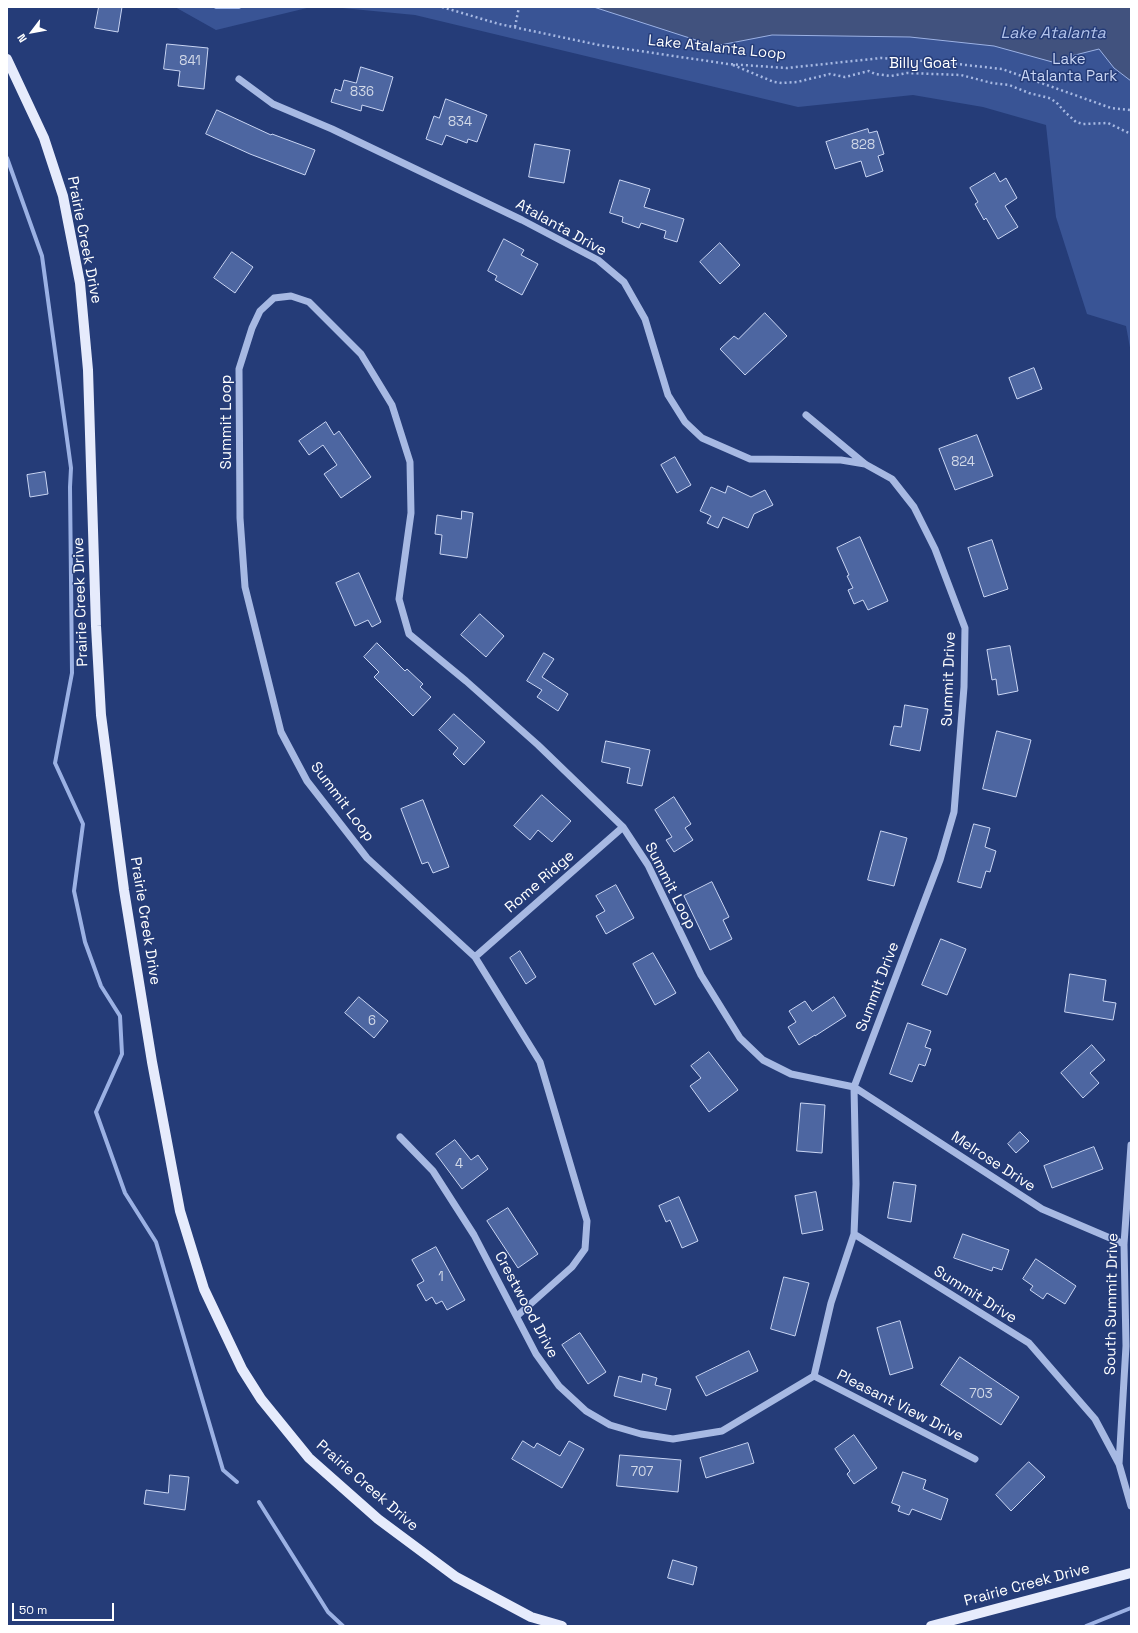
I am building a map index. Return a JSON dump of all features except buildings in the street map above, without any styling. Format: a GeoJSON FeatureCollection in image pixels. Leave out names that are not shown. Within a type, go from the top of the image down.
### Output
{"type":"FeatureCollection","features":[{"type":"Feature","properties":{"kind":"main road","name":"Prairie Creek Drive"},"geometry":{"type":"LineString","coordinates":[[7,59],[15,73],[47,145],[63,196],[80,283],[88,370],[96,626],[101,715],[124,890],[154,1070],[180,1211],[204,1289],[242,1369],[261,1399],[309,1458],[378,1519],[456,1577],[531,1617],[562,1626]]}},
{"type":"Feature","properties":{"kind":"main road","name":"Prairie Creek Drive"},"geometry":{"type":"LineString","coordinates":[[931,1626],[1131,1573]]}},
{"type":"Feature","properties":{"kind":"street","name":"Atalanta Drive"},"geometry":{"type":"LineString","coordinates":[[239,79],[273,104],[332,129],[522,220],[598,260],[624,282],[646,319],[668,395],[685,422],[702,438],[750,459],[841,460],[866,464]]}},
{"type":"Feature","properties":{"kind":"street","name":"Summit Loop"},"geometry":{"type":"LineString","coordinates":[[517,1316],[572,1267],[585,1249],[587,1221],[540,1062],[475,957],[367,858],[307,781],[281,732],[244,587],[240,518],[239,369],[252,328],[260,311],[274,298],[291,296],[309,302],[360,354],[392,405],[410,462],[411,513],[399,599],[409,634],[466,681],[538,745],[623,827],[648,865],[701,976],[740,1038],[763,1060],[790,1074],[854,1087]]}},
{"type":"Feature","properties":{"kind":"street","name":"Summit Drive"},"geometry":{"type":"LineString","coordinates":[[806,415],[866,464],[892,479],[914,507],[935,549],[965,628],[964,687],[954,812],[940,860],[854,1087],[856,1184],[854,1234],[1029,1343],[1095,1419],[1119,1464],[1131,1506]]}},
{"type":"Feature","properties":{"kind":"street","name":"Rome Ridge"},"geometry":{"type":"LineString","coordinates":[[475,957],[623,827]]}},
{"type":"Feature","properties":{"kind":"street","name":"Melrose Drive"},"geometry":{"type":"LineString","coordinates":[[854,1087],[1042,1209],[1124,1244]]}},
{"type":"Feature","properties":{"kind":"street","name":"Crestwood Drive"},"geometry":{"type":"LineString","coordinates":[[400,1137],[433,1172],[474,1235],[536,1354],[559,1386],[586,1411],[610,1425],[641,1434],[673,1439],[722,1431],[814,1376]]}},
{"type":"Feature","properties":{"kind":"street","name":"South Summit Drive"},"geometry":{"type":"LineString","coordinates":[[1119,1464],[1126,1346],[1124,1244],[1131,1145]]}},
{"type":"Feature","properties":{"kind":"street"},"geometry":{"type":"LineString","coordinates":[[814,1376],[831,1303],[854,1234]]}},
{"type":"Feature","properties":{"kind":"street","name":"Pleasant View Drive"},"geometry":{"type":"LineString","coordinates":[[814,1376],[975,1459]]}},
{"type":"Feature","properties":{"kind":"path","name":"Lake Atalanta Loop"},"geometry":{"type":"LineString","coordinates":[[442,7],[515,27],[599,45],[728,64],[787,68],[881,58],[939,62],[1002,69],[1111,108],[1131,110]]}},
{"type":"Feature","properties":{"kind":"path"},"geometry":{"type":"LineString","coordinates":[[515,27],[519,7]]}},
{"type":"Feature","properties":{"kind":"path","name":"Billy Goat"},"geometry":{"type":"LineString","coordinates":[[728,64],[774,82],[782,83],[797,82],[830,74],[844,77],[869,72],[891,76],[907,73],[961,74],[992,83],[1009,85],[1029,94],[1049,98],[1056,102],[1076,122],[1083,124],[1108,123],[1131,134]]}},
{"type":"Feature","properties":{"kind":"green space"},"geometry":{"type":"Polygon","coordinates":[[[175,7],[311,7],[216,30],[175,7]]]}},
{"type":"Feature","properties":{"kind":"green space","name":"Lake Atalanta Park"},"geometry":{"type":"Polygon","coordinates":[[[332,7],[1131,7],[1131,353],[1126,326],[1087,314],[1056,217],[1046,125],[983,107],[913,95],[798,107],[415,15],[332,7]]]}},
{"type":"Feature","properties":{"kind":"water","name":"Lake Atalanta"},"geometry":{"type":"Polygon","coordinates":[[[594,7],[1131,7],[1131,81],[1114,68],[1099,49],[1071,56],[1056,63],[994,46],[910,37],[772,35],[715,46],[594,7]]]}},
{"type":"Feature","properties":{"kind":"waterway"},"geometry":{"type":"LineString","coordinates":[[216,7],[239,7]]}},
{"type":"Feature","properties":{"kind":"waterway"},"geometry":{"type":"LineString","coordinates":[[7,158],[42,256],[71,468],[72,673],[55,763],[83,824],[74,891],[85,942],[101,986],[120,1016],[122,1054],[96,1112],[125,1193],[156,1242],[223,1470],[237,1482]]}},
{"type":"Feature","properties":{"kind":"waterway"},"geometry":{"type":"LineString","coordinates":[[259,1502],[328,1612],[343,1626]]}},
{"type":"Feature","properties":{"kind":"waterway"},"geometry":{"type":"LineString","coordinates":[[1086,1626],[1131,1608]]}}]}
